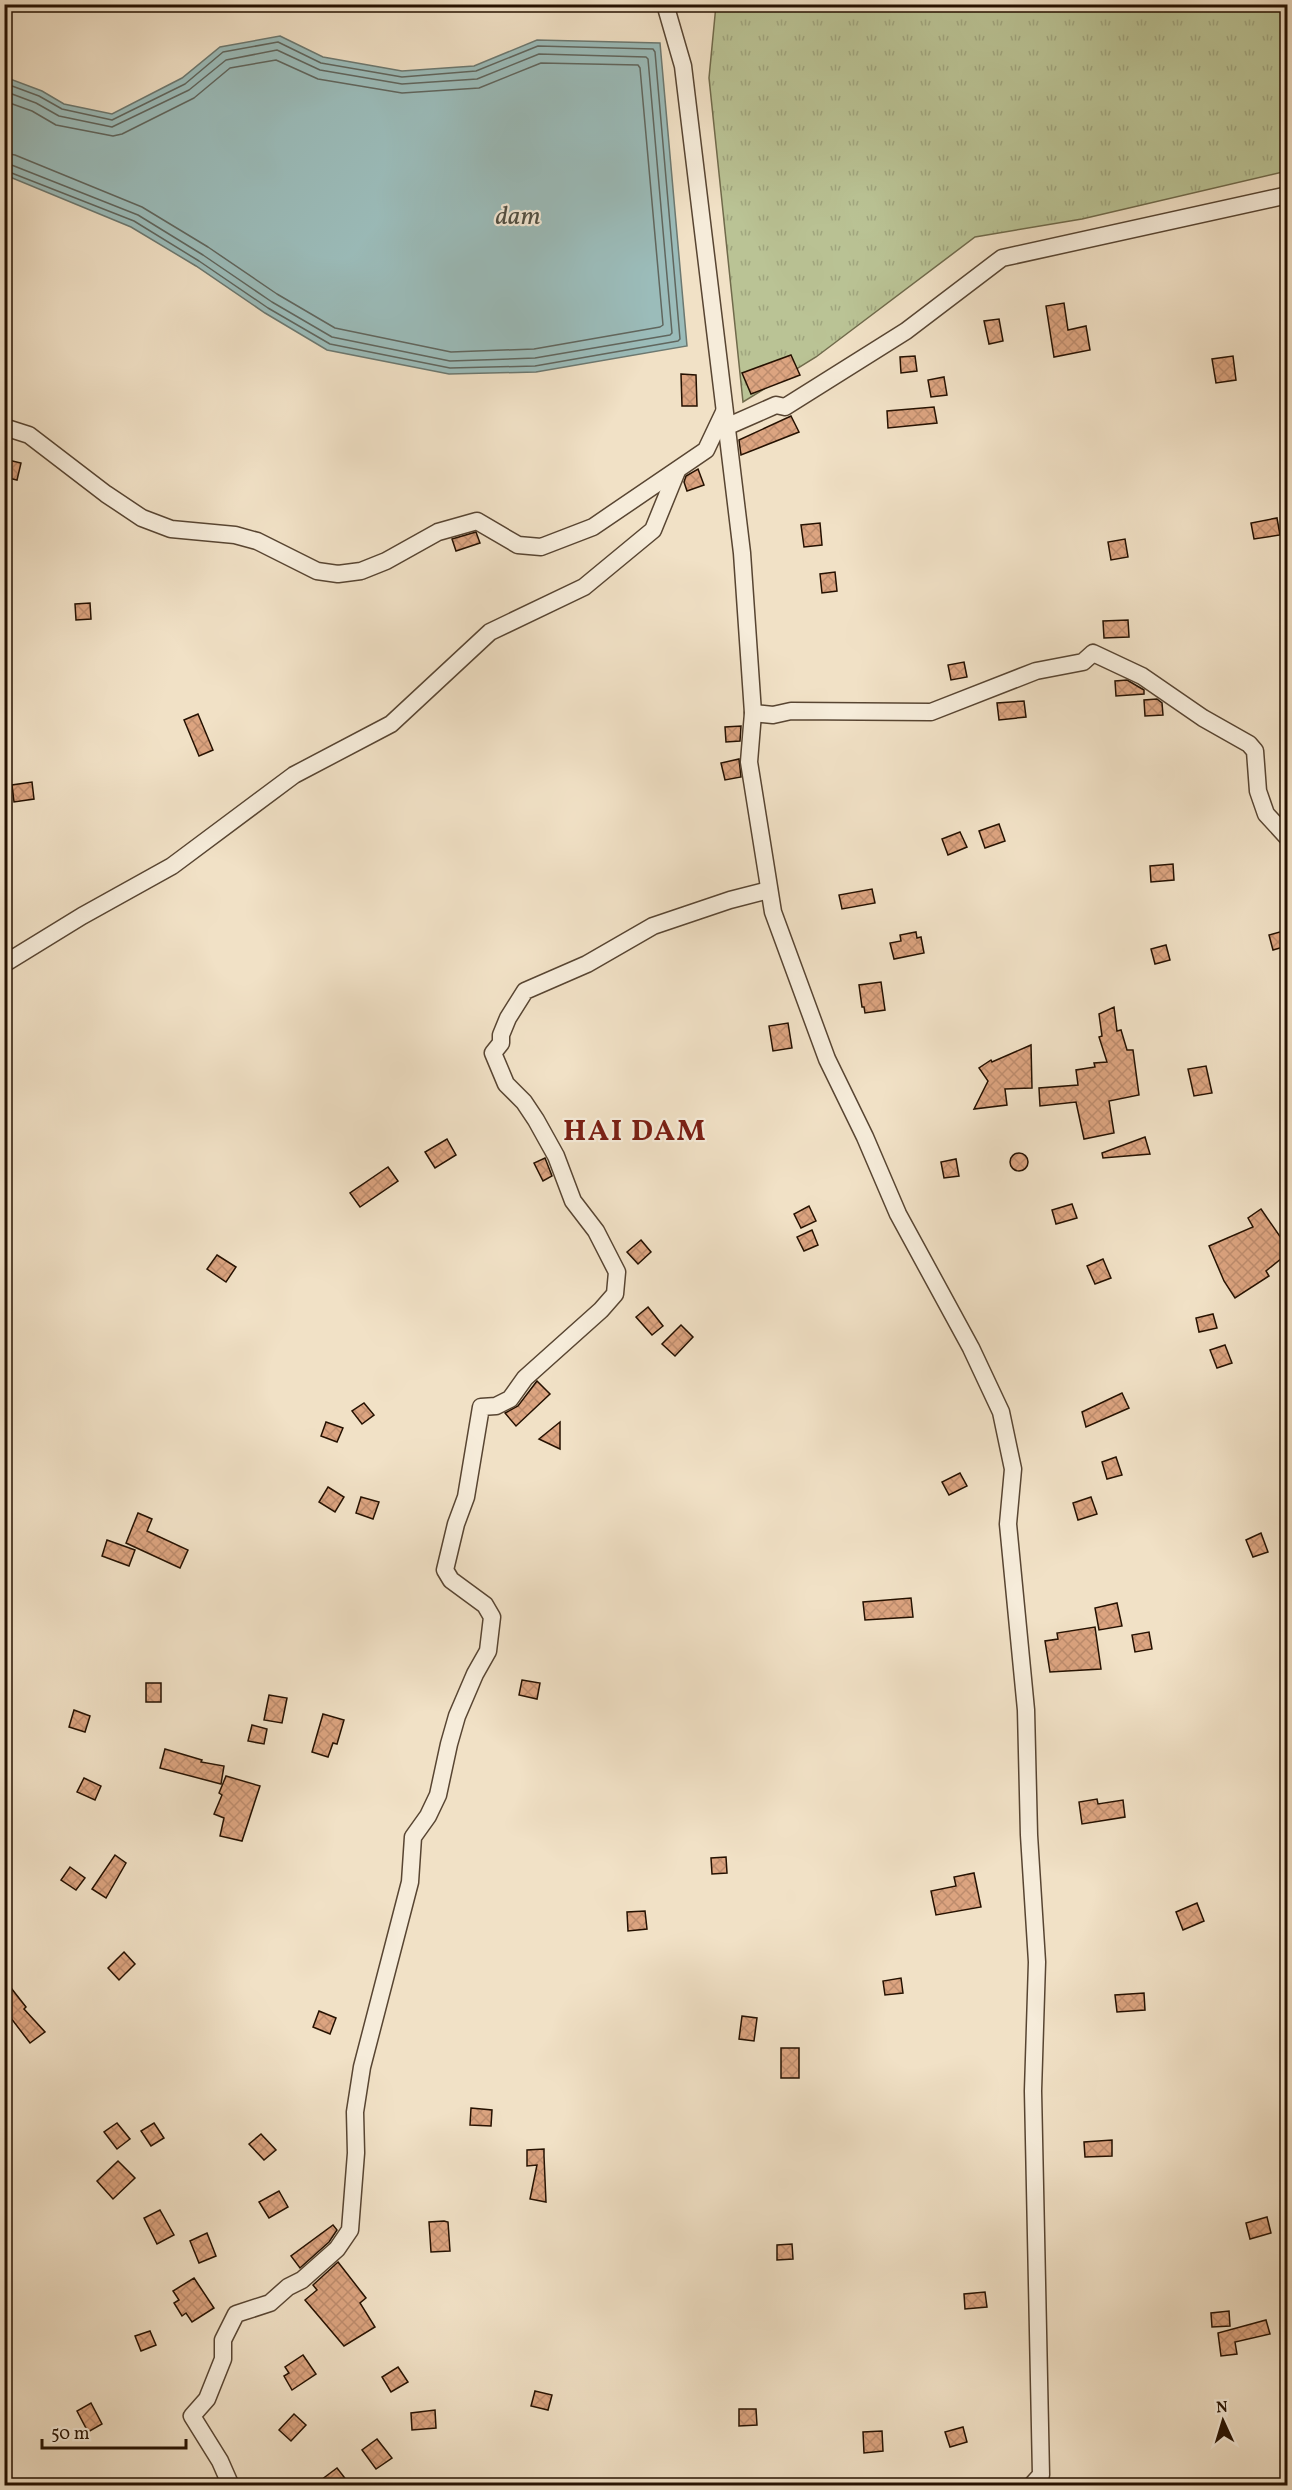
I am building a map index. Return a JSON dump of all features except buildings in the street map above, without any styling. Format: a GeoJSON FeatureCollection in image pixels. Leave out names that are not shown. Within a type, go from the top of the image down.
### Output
{"type":"FeatureCollection","features":[{"type":"Feature","properties":{"kind":"street"},"geometry":{"type":"LineString","coordinates":[[665,4],[683,66],[742,553],[753,714],[749,762],[773,912],[827,1059],[865,1137],[897,1214],[971,1348],[1001,1412],[1013,1469],[1008,1524],[1026,1710],[1029,1835],[1037,1962],[1033,2091],[1041,2475],[1031,2486]]}},
{"type":"Feature","properties":{"kind":"street"},"geometry":{"type":"LineString","coordinates":[[4,427],[29,435],[106,494],[142,518],[171,529],[235,535],[257,541],[317,571],[338,574],[362,571],[386,561],[438,532],[477,521],[518,545],[541,547],[593,527],[677,471],[706,450],[725,419],[776,405],[785,407],[906,331],[1002,258],[1287,195]]}},
{"type":"Feature","properties":{"kind":"street"},"geometry":{"type":"LineString","coordinates":[[4,964],[82,916],[172,866],[294,775],[391,724],[490,632],[584,587],[653,530],[677,471]]}},
{"type":"Feature","properties":{"kind":"street"},"geometry":{"type":"LineString","coordinates":[[753,714],[773,715],[791,711],[931,712],[1036,671],[1083,662],[1094,653],[1142,676],[1203,718],[1248,744],[1255,752],[1258,791],[1266,814],[1287,838]]}},
{"type":"Feature","properties":{"kind":"street"},"geometry":{"type":"LineString","coordinates":[[231,2486],[220,2461],[192,2416],[207,2399],[223,2359],[223,2340],[236,2314],[270,2303],[288,2287],[302,2280],[337,2248],[350,2230],[356,2154],[355,2112],[362,2067],[410,1882],[413,1837],[428,1816],[438,1795],[447,1752],[458,1716],[475,1674],[488,1651],[492,1617],[485,1605],[450,1580],[445,1570],[456,1524],[466,1497],[482,1407],[496,1406],[510,1399],[525,1378],[601,1310],[615,1294],[617,1272],[596,1231],[573,1201],[556,1156],[536,1120],[524,1102],[506,1084],[494,1053],[501,1043],[501,1035],[508,1018],[525,991],[587,964],[653,926],[730,900],[769,890]]}},
{"type":"Feature","properties":{"kind":"green space"},"geometry":{"type":"Polygon","coordinates":[[[716,5],[1287,5],[1287,171],[1082,219],[975,237],[816,357],[743,402],[709,78],[716,5]]]}},
{"type":"Feature","properties":{"kind":"water","name":"dam"},"geometry":{"type":"Polygon","coordinates":[[[280,36],[323,57],[402,71],[474,66],[537,40],[660,43],[687,346],[536,372],[449,374],[327,350],[131,227],[5,175],[5,77],[42,91],[64,104],[112,114],[182,78],[220,47],[280,36]]]}},
{"type":"Feature","properties":{"kind":"district","name":"HAI DAM"},"geometry":{"type":"Point","coordinates":[635,1130]}}]}
